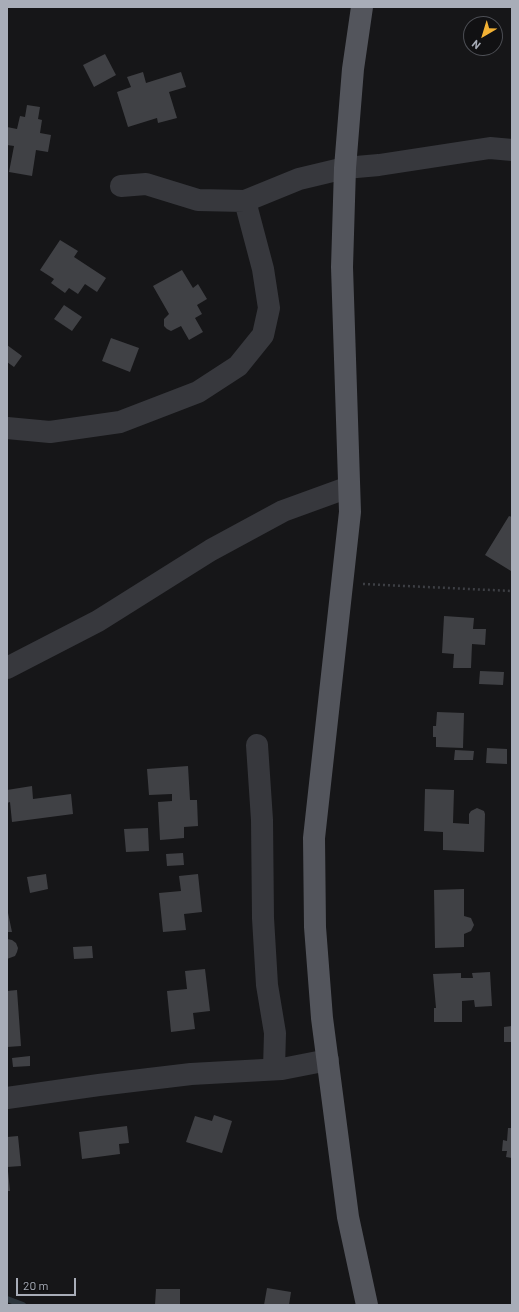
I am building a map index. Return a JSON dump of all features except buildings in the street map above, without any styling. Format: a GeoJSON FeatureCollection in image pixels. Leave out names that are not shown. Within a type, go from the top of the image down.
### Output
{"type":"FeatureCollection","features":[{"type":"Feature","properties":{"kind":"main road"},"geometry":{"type":"LineString","coordinates":[[362,7],[353,69],[346,168],[342,267],[350,512],[314,838],[316,927],[322,1018],[348,1216],[367,1305]]}},
{"type":"Feature","properties":{"kind":"street"},"geometry":{"type":"LineString","coordinates":[[121,186],[146,184],[198,200],[245,201],[300,179],[346,168],[378,166],[490,148],[512,150]]}},
{"type":"Feature","properties":{"kind":"street"},"geometry":{"type":"LineString","coordinates":[[7,428],[50,432],[120,422],[198,392],[238,366],[263,335],[269,308],[263,269],[245,201]]}},
{"type":"Feature","properties":{"kind":"street"},"geometry":{"type":"LineString","coordinates":[[7,668],[98,621],[211,550],[283,511],[349,487]]}},
{"type":"Feature","properties":{"kind":"street"},"geometry":{"type":"LineString","coordinates":[[257,745],[262,820],[263,918],[267,985],[275,1033],[274,1068]]}},
{"type":"Feature","properties":{"kind":"street"},"geometry":{"type":"LineString","coordinates":[[7,1098],[99,1084],[192,1074],[274,1068],[282,1069],[328,1060]]}},
{"type":"Feature","properties":{"kind":"path"},"geometry":{"type":"LineString","coordinates":[[342,583],[512,590]]}},
{"type":"Feature","properties":{"kind":"waterway"},"geometry":{"type":"LineString","coordinates":[[7,1299],[23,1305]]}}]}
